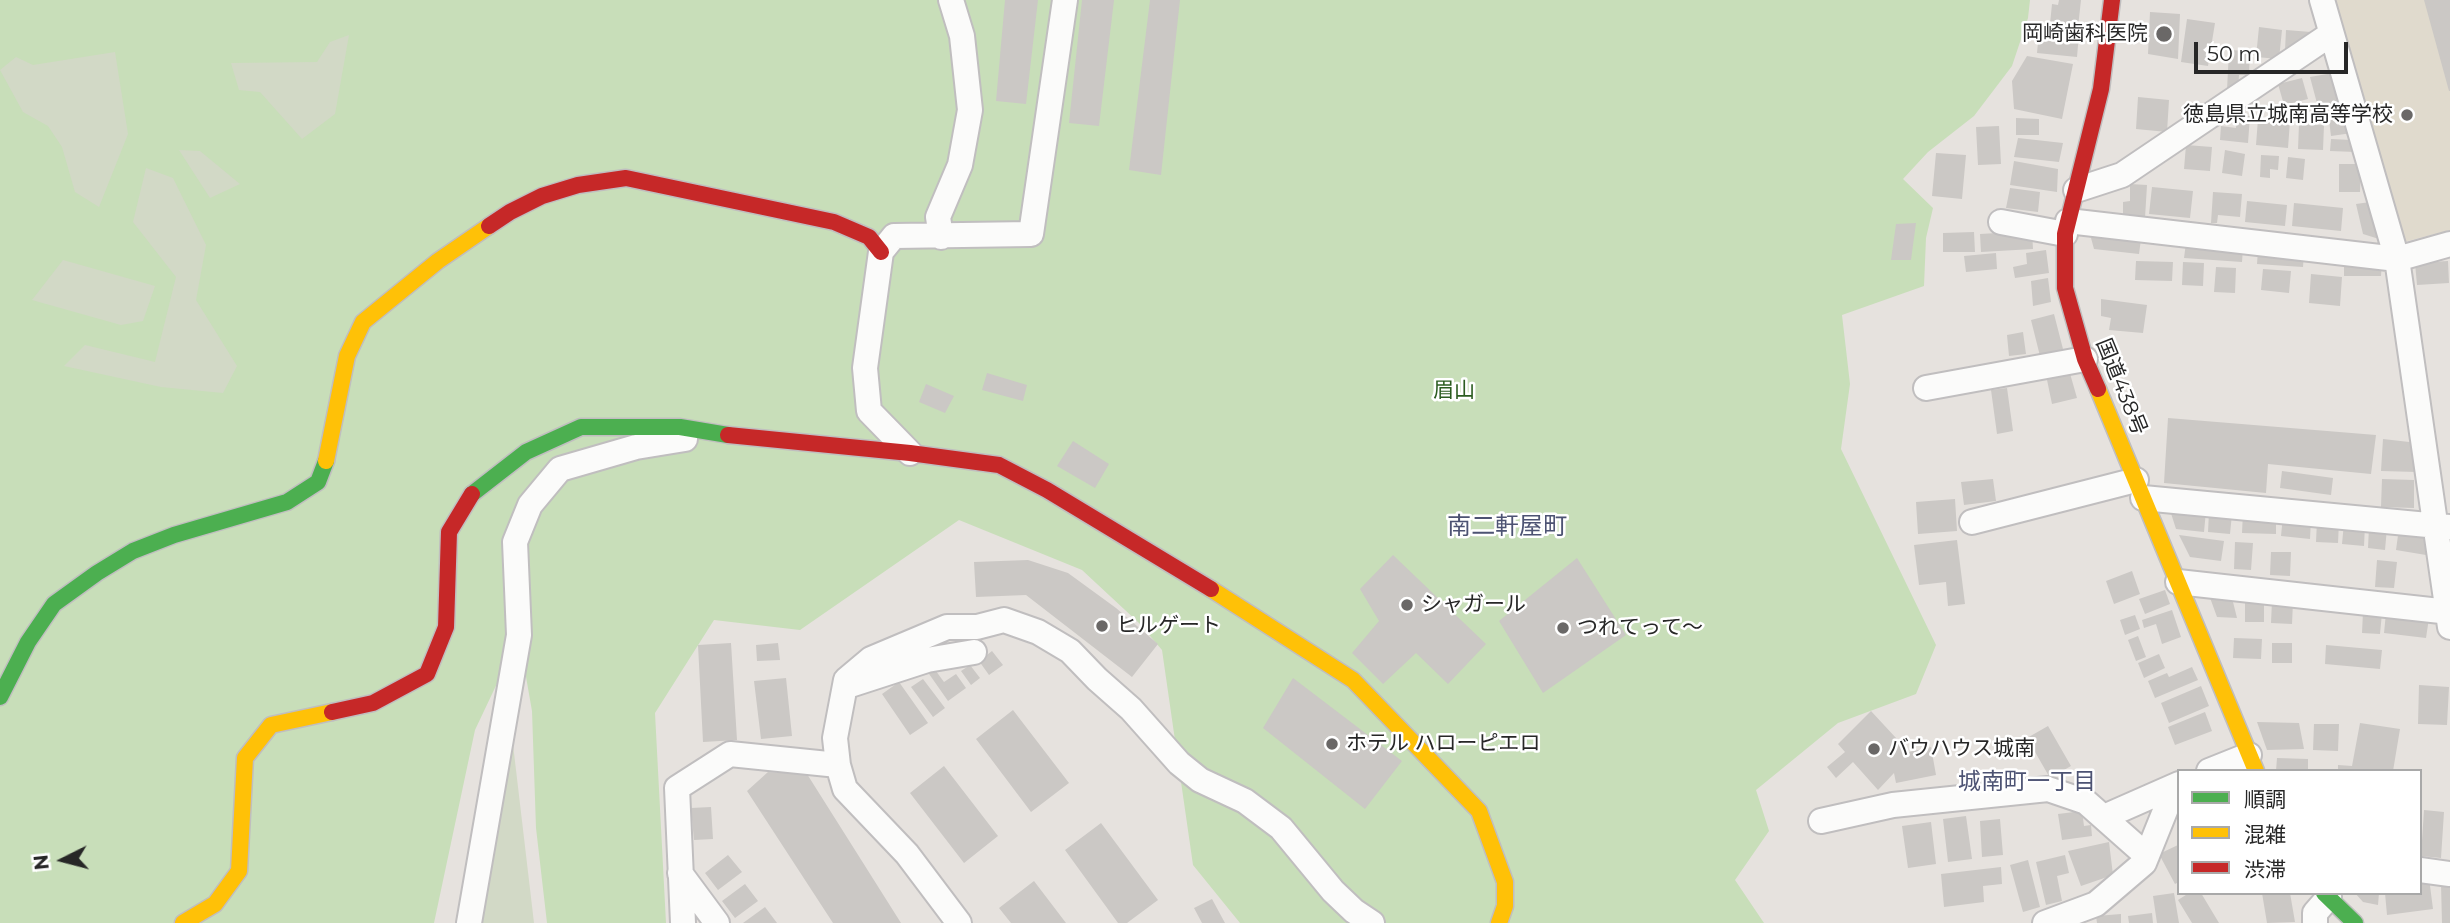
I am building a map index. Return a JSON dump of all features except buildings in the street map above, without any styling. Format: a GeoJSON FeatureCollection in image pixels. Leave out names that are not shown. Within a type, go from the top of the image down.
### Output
{"type":"FeatureCollection","features":[{"type":"Feature","properties":{"kind":"main road","name":"国道438号"},"geometry":{"type":"LineString","coordinates":[[2112,0],[2101,89],[2066,227],[2065,288],[2085,359],[2252,763]]}},
{"type":"Feature","properties":{"kind":"main road"},"geometry":{"type":"LineString","coordinates":[[0,697],[28,642],[54,604],[97,573],[133,551],[174,535],[287,502],[318,482],[329,455],[347,356],[363,322],[438,261],[510,212],[542,196],[578,185],[626,178],[834,222],[869,237],[881,252]]}},
{"type":"Feature","properties":{"kind":"main road"},"geometry":{"type":"LineString","coordinates":[[183,923],[215,904],[239,872],[245,758],[271,725],[373,703],[427,674],[446,627],[449,532],[470,495],[526,452],[580,427],[680,427],[792,443],[910,453],[999,465],[1047,490],[1206,586],[1353,680],[1479,811],[1505,883],[1504,906],[1499,923]]}},
{"type":"Feature","properties":{"kind":"main road"},"geometry":{"type":"LineString","coordinates":[[2326,895],[2355,923]]}},
{"type":"Feature","properties":{"kind":"street"},"geometry":{"type":"LineString","coordinates":[[941,237],[938,217],[960,165],[970,110],[962,36],[951,0]]}},
{"type":"Feature","properties":{"kind":"street"},"geometry":{"type":"LineString","coordinates":[[910,453],[869,411],[865,368],[881,252],[894,236],[1031,234],[1065,0]]}},
{"type":"Feature","properties":{"kind":"street"},"geometry":{"type":"LineString","coordinates":[[2178,582],[2449,617],[2443,527],[2397,259],[2322,0]]}},
{"type":"Feature","properties":{"kind":"street"},"geometry":{"type":"LineString","coordinates":[[2076,190],[2122,175],[2331,34]]}},
{"type":"Feature","properties":{"kind":"street"},"geometry":{"type":"LineString","coordinates":[[2001,222],[2397,259],[2450,244]]}},
{"type":"Feature","properties":{"kind":"street"},"geometry":{"type":"LineString","coordinates":[[1926,388],[2085,359]]}},
{"type":"Feature","properties":{"kind":"street"},"geometry":{"type":"LineString","coordinates":[[469,923],[519,635],[515,542],[530,505],[561,469],[636,447],[716,433]]}},
{"type":"Feature","properties":{"kind":"street"},"geometry":{"type":"LineString","coordinates":[[1972,522],[2139,489],[2443,527]]}},
{"type":"Feature","properties":{"kind":"street"},"geometry":{"type":"LineString","coordinates":[[959,923],[907,854],[845,789],[838,765],[835,738],[846,680],[871,659],[947,626],[977,626],[1004,620],[1038,632],[1070,650],[1131,709],[1179,763],[1200,780],[1245,801],[1281,828],[1333,891],[1354,911],[1372,923]]}},
{"type":"Feature","properties":{"kind":"street"},"geometry":{"type":"LineString","coordinates":[[844,687],[927,660],[974,652]]}},
{"type":"Feature","properties":{"kind":"street"},"geometry":{"type":"LineString","coordinates":[[682,923],[677,788],[730,754],[838,765]]}},
{"type":"Feature","properties":{"kind":"street"},"geometry":{"type":"LineString","coordinates":[[2220,769],[2252,763]]}},
{"type":"Feature","properties":{"kind":"street"},"geometry":{"type":"LineString","coordinates":[[2104,817],[2177,785]]}},
{"type":"Feature","properties":{"kind":"street"},"geometry":{"type":"LineString","coordinates":[[1821,821],[1893,805],[2048,789],[2087,802],[2147,856]]}},
{"type":"Feature","properties":{"kind":"street"},"geometry":{"type":"LineString","coordinates":[[2045,923],[2096,904],[2144,863],[2169,801],[2177,794]]}},
{"type":"Feature","properties":{"kind":"street"},"geometry":{"type":"LineString","coordinates":[[2422,870],[2450,874]]}},
{"type":"Feature","properties":{"kind":"street"},"geometry":{"type":"LineString","coordinates":[[679,872],[717,923]]}},
{"type":"Feature","properties":{"kind":"street"},"geometry":{"type":"LineString","coordinates":[[2315,923],[2315,913],[2326,895]]}},
{"type":"Feature","properties":{"kind":"shaded area","name":"徳島県立城南高等学校"},"geometry":{"type":"Polygon","coordinates":[[[2330,0],[2450,0],[2450,230],[2400,243],[2330,0]]]}},
{"type":"Feature","properties":{"kind":"green space","name":"眉山"},"geometry":{"type":"Polygon","coordinates":[[[0,0],[2030,0],[2028,18],[2012,66],[1974,116],[1928,152],[1903,179],[1933,208],[1926,238],[1924,286],[1842,315],[1850,384],[1841,449],[1936,645],[1916,694],[1838,723],[1756,790],[1769,831],[1735,880],[1764,923],[1240,923],[1193,865],[1162,650],[1139,623],[1082,570],[959,520],[800,630],[714,620],[655,713],[666,923],[547,923],[536,828],[532,711],[519,637],[475,730],[434,923],[0,923],[0,0]]]}},
{"type":"Feature","properties":{"kind":"green space"},"geometry":{"type":"Polygon","coordinates":[[[349,35],[335,114],[302,139],[260,92],[239,90],[231,63],[317,62],[330,42],[349,35]]]}},
{"type":"Feature","properties":{"kind":"green space"},"geometry":{"type":"Polygon","coordinates":[[[115,52],[128,134],[99,207],[75,192],[62,147],[48,126],[23,112],[0,70],[16,57],[33,65],[115,52]]]}},
{"type":"Feature","properties":{"kind":"green space"},"geometry":{"type":"Polygon","coordinates":[[[179,150],[200,151],[240,184],[210,198],[179,150]]]}},
{"type":"Feature","properties":{"kind":"green space"},"geometry":{"type":"Polygon","coordinates":[[[146,168],[173,178],[206,245],[196,300],[237,366],[223,393],[161,387],[64,366],[85,345],[155,362],[176,277],[133,222],[146,168]]]}},
{"type":"Feature","properties":{"kind":"green space"},"geometry":{"type":"Polygon","coordinates":[[[63,260],[155,286],[143,321],[121,325],[32,300],[63,260]]]}},
{"type":"Feature","properties":{"kind":"green space"},"geometry":{"type":"Polygon","coordinates":[[[512,736],[534,923],[476,923],[512,736]]]}},
{"type":"Feature","properties":{"kind":"traffic: fast"},"geometry":{"type":"LineString","coordinates":[[472,494],[526,452],[581,427],[680,427],[728,435]]}},
{"type":"Feature","properties":{"kind":"traffic: fast"},"geometry":{"type":"LineString","coordinates":[[0,697],[28,642],[54,604],[133,551],[174,535],[287,502],[318,482],[326,461]]}},
{"type":"Feature","properties":{"kind":"traffic: fast"},"geometry":{"type":"LineString","coordinates":[[2326,895],[2355,923]]}},
{"type":"Feature","properties":{"kind":"traffic: slow"},"geometry":{"type":"LineString","coordinates":[[326,461],[347,356],[363,322],[438,261],[489,226]]}},
{"type":"Feature","properties":{"kind":"traffic: slow"},"geometry":{"type":"LineString","coordinates":[[2098,389],[2255,769]]}},
{"type":"Feature","properties":{"kind":"traffic: slow"},"geometry":{"type":"LineString","coordinates":[[1211,589],[1353,680],[1479,811],[1505,882],[1505,906],[1499,923]]}},
{"type":"Feature","properties":{"kind":"traffic: slow"},"geometry":{"type":"LineString","coordinates":[[183,923],[215,904],[239,871],[245,758],[271,725],[332,712]]}},
{"type":"Feature","properties":{"kind":"traffic: jam"},"geometry":{"type":"LineString","coordinates":[[2098,389],[2085,359],[2065,288],[2065,234],[2101,89],[2112,0]]}},
{"type":"Feature","properties":{"kind":"traffic: jam"},"geometry":{"type":"LineString","coordinates":[[489,226],[542,196],[578,185],[626,178],[834,222],[869,237],[881,252]]}},
{"type":"Feature","properties":{"kind":"traffic: jam"},"geometry":{"type":"LineString","coordinates":[[728,435],[910,453],[999,465],[1047,490],[1211,589]]}},
{"type":"Feature","properties":{"kind":"traffic: jam"},"geometry":{"type":"LineString","coordinates":[[332,712],[373,703],[427,674],[446,627],[449,532],[472,494]]}},
{"type":"Feature","properties":{"kind":"place","name":"岡崎歯科医院"},"geometry":{"type":"Point","coordinates":[2164,34]}},
{"type":"Feature","properties":{"kind":"place","name":"徳島県立城南高等学校"},"geometry":{"type":"Point","coordinates":[2407,115]}},
{"type":"Feature","properties":{"kind":"place","name":"シャガール"},"geometry":{"type":"Point","coordinates":[1407,605]}},
{"type":"Feature","properties":{"kind":"place","name":"ヒルゲート"},"geometry":{"type":"Point","coordinates":[1102,626]}},
{"type":"Feature","properties":{"kind":"place","name":"つれてって～"},"geometry":{"type":"Point","coordinates":[1563,628]}},
{"type":"Feature","properties":{"kind":"place","name":"ホテル ハローピエロ"},"geometry":{"type":"Point","coordinates":[1332,744]}},
{"type":"Feature","properties":{"kind":"place","name":"バウハウス城南"},"geometry":{"type":"Point","coordinates":[1874,749]}},
{"type":"Feature","properties":{"kind":"district","name":"南二軒屋町"},"geometry":{"type":"Point","coordinates":[1507,527]}},
{"type":"Feature","properties":{"kind":"district","name":"城南町一丁目"},"geometry":{"type":"Point","coordinates":[2027,782]}}]}
